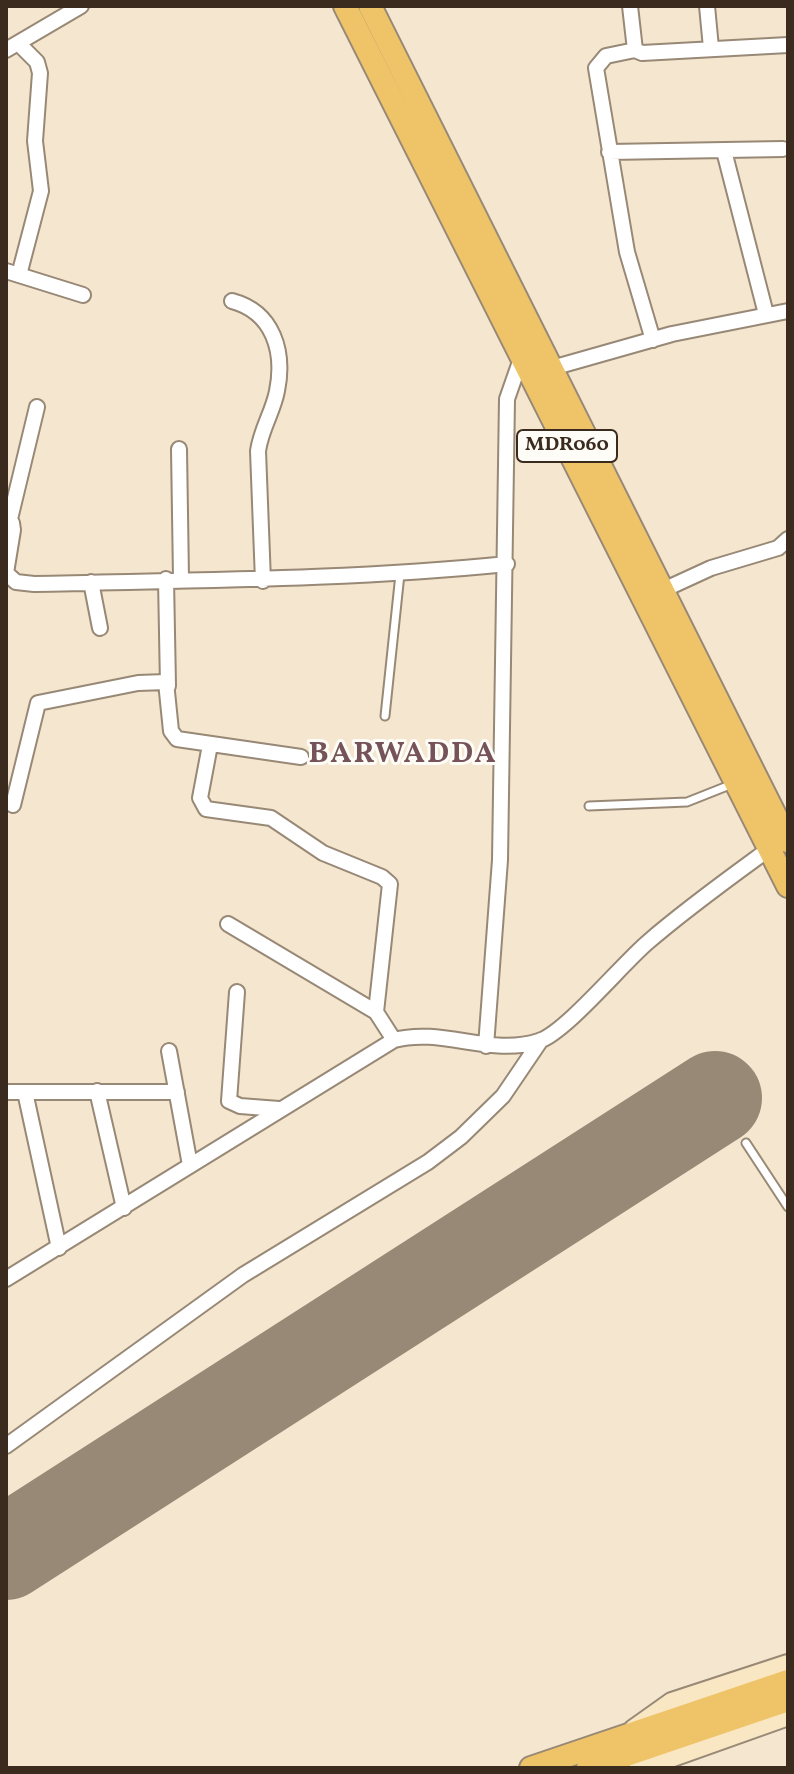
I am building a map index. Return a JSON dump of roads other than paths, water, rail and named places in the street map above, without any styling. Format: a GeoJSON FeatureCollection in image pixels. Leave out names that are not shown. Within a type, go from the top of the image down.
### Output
{"type":"FeatureCollection","features":[{"type":"Feature","properties":{"kind":"main road","name":"MDR060"},"geometry":{"type":"LineString","coordinates":[[345,6],[736,783],[779,845]]}},
{"type":"Feature","properties":{"kind":"main road","name":"MDR060"},"geometry":{"type":"LineString","coordinates":[[370,6],[661,591],[779,845],[788,886]]}},
{"type":"Feature","properties":{"kind":"main road"},"geometry":{"type":"LineString","coordinates":[[531,1768],[788,1681]]}},
{"type":"Feature","properties":{"kind":"main road"},"geometry":{"type":"LineString","coordinates":[[588,1768],[788,1700]]}},
{"type":"Feature","properties":{"kind":"street"},"geometry":{"type":"LineString","coordinates":[[81,6],[12,46],[37,62],[40,73],[35,141],[41,191],[12,273],[83,295]]}},
{"type":"Feature","properties":{"kind":"street"},"geometry":{"type":"LineString","coordinates":[[630,6],[635,50]]}},
{"type":"Feature","properties":{"kind":"street"},"geometry":{"type":"LineString","coordinates":[[707,6],[711,48]]}},
{"type":"Feature","properties":{"kind":"street"},"geometry":{"type":"LineString","coordinates":[[653,340],[627,252],[596,68],[606,56],[635,50],[664,55],[711,48],[788,45]]}},
{"type":"Feature","properties":{"kind":"street"},"geometry":{"type":"LineString","coordinates":[[609,152],[783,149]]}},
{"type":"Feature","properties":{"kind":"street"},"geometry":{"type":"LineString","coordinates":[[724,151],[766,314]]}},
{"type":"Feature","properties":{"kind":"street"},"geometry":{"type":"LineString","coordinates":[[232,301],[258,310],[267,319],[278,370],[277,392],[263,426],[258,451],[263,581]]}},
{"type":"Feature","properties":{"kind":"street"},"geometry":{"type":"LineString","coordinates":[[552,368],[653,340],[788,311]]}},
{"type":"Feature","properties":{"kind":"street"},"geometry":{"type":"LineString","coordinates":[[486,1046],[500,860],[507,564],[507,399],[522,356]]}},
{"type":"Feature","properties":{"kind":"street"},"geometry":{"type":"LineString","coordinates":[[37,407],[8,518],[13,530],[6,573],[9,579],[34,584],[174,578],[263,581],[400,574],[507,564]]}},
{"type":"Feature","properties":{"kind":"street"},"geometry":{"type":"LineString","coordinates":[[179,449],[168,686],[173,736],[210,745],[301,757]]}},
{"type":"Feature","properties":{"kind":"street"},"geometry":{"type":"LineString","coordinates":[[661,591],[711,568],[778,548],[788,539]]}},
{"type":"Feature","properties":{"kind":"street"},"geometry":{"type":"LineString","coordinates":[[91,582],[100,628]]}},
{"type":"Feature","properties":{"kind":"street"},"geometry":{"type":"LineString","coordinates":[[13,805],[38,703],[160,680],[168,686]]}},
{"type":"Feature","properties":{"kind":"street"},"geometry":{"type":"LineString","coordinates":[[210,745],[200,798],[206,809],[271,818],[323,853],[382,877],[390,884],[376,1012]]}},
{"type":"Feature","properties":{"kind":"street"},"geometry":{"type":"LineString","coordinates":[[6,1279],[394,1040],[434,1036],[486,1046],[523,1045],[541,1040],[560,1027],[650,941],[779,845]]}},
{"type":"Feature","properties":{"kind":"street"},"geometry":{"type":"LineString","coordinates":[[228,924],[376,1012],[394,1040]]}},
{"type":"Feature","properties":{"kind":"street"},"geometry":{"type":"LineString","coordinates":[[237,992],[229,1101],[240,1106],[279,1109]]}},
{"type":"Feature","properties":{"kind":"street"},"geometry":{"type":"LineString","coordinates":[[6,1446],[243,1275],[428,1162],[461,1137],[503,1096],[541,1040]]}},
{"type":"Feature","properties":{"kind":"street"},"geometry":{"type":"LineString","coordinates":[[169,1051],[190,1165]]}},
{"type":"Feature","properties":{"kind":"street"},"geometry":{"type":"LineString","coordinates":[[6,1084],[6,1092],[177,1092]]}},
{"type":"Feature","properties":{"kind":"street"},"geometry":{"type":"LineString","coordinates":[[97,1091],[124,1208]]}},
{"type":"Feature","properties":{"kind":"street"},"geometry":{"type":"LineString","coordinates":[[25,1092],[59,1248]]}},
{"type":"Feature","properties":{"kind":"street"},"geometry":{"type":"LineString","coordinates":[[628,1735],[672,1703],[788,1665]]}},
{"type":"Feature","properties":{"kind":"street"},"geometry":{"type":"LineString","coordinates":[[639,1768],[788,1715]]}},
{"type":"Feature","properties":{"kind":"lane"},"geometry":{"type":"LineString","coordinates":[[385,716],[400,574]]}},
{"type":"Feature","properties":{"kind":"lane"},"geometry":{"type":"LineString","coordinates":[[589,806],[687,802],[736,783]]}},
{"type":"Feature","properties":{"kind":"lane"},"geometry":{"type":"LineString","coordinates":[[746,1143],[788,1207]]}},
{"type":"Feature","properties":{"kind":"district","name":"BARWADDA"},"geometry":{"type":"Point","coordinates":[403,756]}}]}
